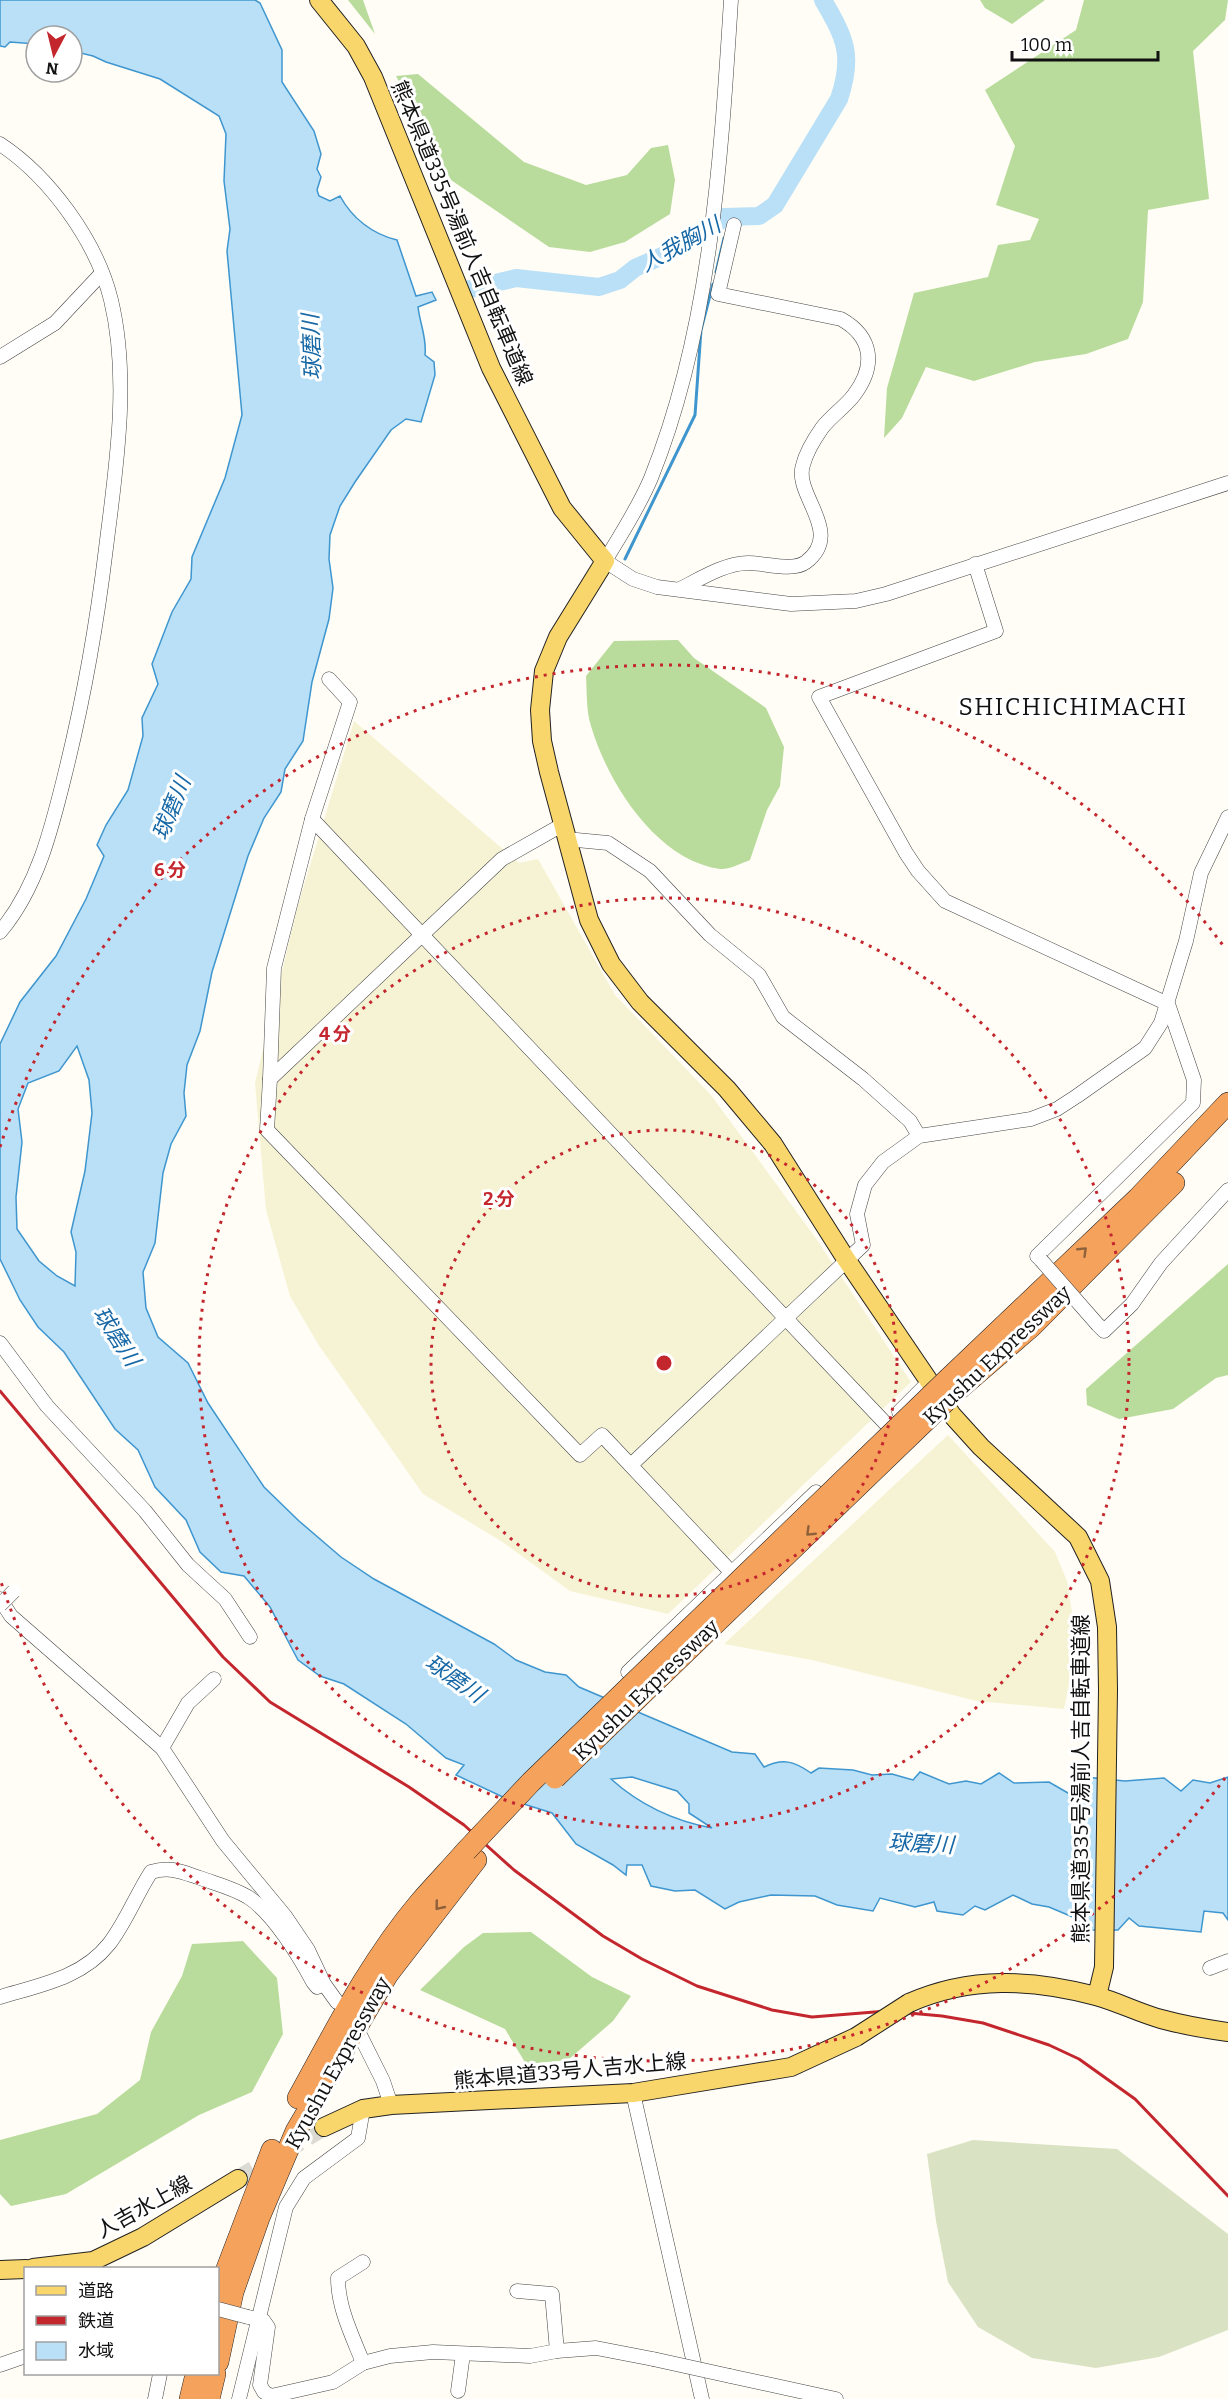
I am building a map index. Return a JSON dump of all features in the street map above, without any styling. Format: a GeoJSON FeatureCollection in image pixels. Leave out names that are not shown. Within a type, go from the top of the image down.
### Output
{"type":"FeatureCollection","features":[{"type":"Feature","properties":{"kind":"highway","name":"Kyushu Expressway"},"geometry":{"type":"LineString","coordinates":[[219,2289],[252,2196],[282,2128],[348,2007],[419,1904],[539,1793],[946,1383],[1138,1198],[1228,1103]]}},
{"type":"Feature","properties":{"kind":"highway","name":"Kyushu Expressway"},"geometry":{"type":"LineString","coordinates":[[946,1383],[1031,1328],[1228,1126]]}},
{"type":"Feature","properties":{"kind":"highway","name":"Kyushu Expressway"},"geometry":{"type":"LineString","coordinates":[[219,2357],[233,2292],[259,2218],[296,2131],[388,1974],[471,1856]]}},
{"type":"Feature","properties":{"kind":"highway"},"geometry":{"type":"LineString","coordinates":[[190,2399],[196,2375]]}},
{"type":"Feature","properties":{"kind":"highway"},"geometry":{"type":"LineString","coordinates":[[209,2399],[215,2375]]}},
{"type":"Feature","properties":{"kind":"main road","name":"熊本県道335号湯前人吉自転車道線"},"geometry":{"type":"LineString","coordinates":[[319,0],[356,46],[373,77],[491,368],[562,507],[605,561],[558,637],[544,671],[540,710],[542,741],[564,832],[589,920],[611,964],[640,1002],[727,1089],[773,1144],[846,1259],[946,1383],[952,1415],[981,1447],[1078,1537],[1100,1581],[1107,1627],[1108,1690],[1104,1967],[1097,1996]]}},
{"type":"Feature","properties":{"kind":"main road","name":"熊本県道33号人吉水上線"},"geometry":{"type":"LineString","coordinates":[[324,2127],[363,2109],[391,2105],[633,2093],[791,2067],[856,2037],[909,2003],[935,1992],[983,1983],[1036,1983],[1097,1996],[1160,2019],[1228,2032]]}},
{"type":"Feature","properties":{"kind":"main road","name":"人吉水上線"},"geometry":{"type":"LineString","coordinates":[[42,2267],[93,2261],[142,2237],[238,2179]]}},
{"type":"Feature","properties":{"kind":"main road"},"geometry":{"type":"LineString","coordinates":[[0,2270],[24,2269]]}},
{"type":"Feature","properties":{"kind":"street"},"geometry":{"type":"LineString","coordinates":[[731,0],[717,184],[709,241],[686,363],[663,447],[650,480],[605,561],[633,579],[657,586],[791,604],[856,601],[886,594],[1228,483]]}},
{"type":"Feature","properties":{"kind":"street"},"geometry":{"type":"LineString","coordinates":[[0,144],[52,192],[72,216],[102,273],[111,300],[118,340],[119,390],[113,492],[96,630],[80,712],[44,849],[22,900],[0,932]]}},
{"type":"Feature","properties":{"kind":"street"},"geometry":{"type":"LineString","coordinates":[[680,589],[706,576],[745,563],[796,567],[807,562],[817,549],[820,525],[803,482],[802,467],[822,428],[861,385],[868,357],[866,340],[855,327],[841,319],[718,294],[734,225]]}},
{"type":"Feature","properties":{"kind":"street"},"geometry":{"type":"LineString","coordinates":[[0,357],[55,323],[102,273]]}},
{"type":"Feature","properties":{"kind":"street"},"geometry":{"type":"LineString","coordinates":[[975,564],[996,631],[819,697],[906,853],[918,872],[945,901],[1168,1004],[1194,1080],[1193,1103],[1037,1256],[1104,1331],[1132,1304],[1161,1263],[1228,1190]]}},
{"type":"Feature","properties":{"kind":"street"},"geometry":{"type":"LineString","coordinates":[[328,680],[350,702],[312,819],[274,968],[267,1130],[580,1455],[602,1435],[632,1464],[732,1572]]}},
{"type":"Feature","properties":{"kind":"street"},"geometry":{"type":"LineString","coordinates":[[632,1464],[862,1245],[857,1214],[860,1197],[871,1173],[919,1136],[1031,1119],[1057,1109],[1145,1048],[1161,1023],[1168,1004],[1202,873],[1228,817]]}},
{"type":"Feature","properties":{"kind":"street"},"geometry":{"type":"LineString","coordinates":[[312,819],[886,1425]]}},
{"type":"Feature","properties":{"kind":"street"},"geometry":{"type":"LineString","coordinates":[[270,1079],[502,859],[564,832],[608,843],[650,871],[710,935],[759,975],[783,1017],[863,1079],[910,1122],[919,1136]]}},
{"type":"Feature","properties":{"kind":"street"},"geometry":{"type":"LineString","coordinates":[[0,1343],[47,1406],[145,1511],[188,1565],[225,1599],[250,1637]]}},
{"type":"Feature","properties":{"kind":"street"},"geometry":{"type":"LineString","coordinates":[[628,1672],[886,1425],[946,1383]]}},
{"type":"Feature","properties":{"kind":"street"},"geometry":{"type":"LineString","coordinates":[[0,1605],[14,1591]]}},
{"type":"Feature","properties":{"kind":"street"},"geometry":{"type":"LineString","coordinates":[[0,1599],[11,1616],[162,1748],[206,1817],[285,1916],[309,1950],[324,1984],[337,2002]]}},
{"type":"Feature","properties":{"kind":"street"},"geometry":{"type":"LineString","coordinates":[[162,1748],[188,1703],[214,1679]]}},
{"type":"Feature","properties":{"kind":"street"},"geometry":{"type":"LineString","coordinates":[[0,1997],[72,1975],[92,1961],[109,1944],[151,1872],[162,1869],[176,1869],[237,1891],[251,1899],[289,1943],[317,1987],[324,1984]]}},
{"type":"Feature","properties":{"kind":"street"},"geometry":{"type":"LineString","coordinates":[[1210,1968],[1228,1960]]}},
{"type":"Feature","properties":{"kind":"street"},"geometry":{"type":"LineString","coordinates":[[360,2035],[383,2081],[391,2105]]}},
{"type":"Feature","properties":{"kind":"street"},"geometry":{"type":"LineString","coordinates":[[633,2093],[702,2399]]}},
{"type":"Feature","properties":{"kind":"street"},"geometry":{"type":"LineString","coordinates":[[239,2399],[253,2318],[286,2207],[304,2178],[358,2138],[363,2109]]}},
{"type":"Feature","properties":{"kind":"street"},"geometry":{"type":"LineString","coordinates":[[363,2262],[338,2278],[338,2290],[341,2306],[363,2363]]}},
{"type":"Feature","properties":{"kind":"street"},"geometry":{"type":"LineString","coordinates":[[517,2291],[552,2294],[557,2351]]}},
{"type":"Feature","properties":{"kind":"street"},"geometry":{"type":"LineString","coordinates":[[219,2309],[266,2322],[268,2327],[260,2385],[267,2395],[285,2394],[333,2382],[363,2363],[390,2356],[433,2352],[530,2356],[596,2348],[836,2399]]}},
{"type":"Feature","properties":{"kind":"street"},"geometry":{"type":"LineString","coordinates":[[458,2391],[463,2354]]}},
{"type":"Feature","properties":{"kind":"street"},"geometry":{"type":"LineString","coordinates":[[0,2365],[24,2357]]}},
{"type":"Feature","properties":{"kind":"street"},"geometry":{"type":"LineString","coordinates":[[155,2399],[160,2375]]}},
{"type":"Feature","properties":{"kind":"shaded area"},"geometry":{"type":"Polygon","coordinates":[[[354,721],[519,863],[538,859],[615,995],[711,1095],[815,1237],[911,1382],[668,1614],[570,1591],[501,1541],[423,1494],[318,1344],[290,1296],[266,1210],[255,1083],[298,905],[354,721]]]}},
{"type":"Feature","properties":{"kind":"shaded area"},"geometry":{"type":"Polygon","coordinates":[[[948,1435],[1055,1552],[1067,1581],[1077,1644],[1064,1709],[977,1701],[812,1660],[724,1644],[948,1435]]]}},
{"type":"Feature","properties":{"kind":"green space"},"geometry":{"type":"Polygon","coordinates":[[[348,0],[363,0],[375,34],[348,0]]]}},
{"type":"Feature","properties":{"kind":"green space"},"geometry":{"type":"Polygon","coordinates":[[[980,0],[1045,0],[1012,24],[985,8],[980,0]]]}},
{"type":"Feature","properties":{"kind":"green space"},"geometry":{"type":"Polygon","coordinates":[[[1084,0],[1228,0],[1225,20],[1193,51],[1209,199],[1148,210],[1143,302],[1128,339],[1086,354],[1035,362],[974,381],[926,367],[902,418],[884,438],[887,388],[914,293],[988,277],[998,245],[1030,240],[1039,219],[996,205],[1015,146],[985,90],[1076,30],[1084,0]]]}},
{"type":"Feature","properties":{"kind":"green space"},"geometry":{"type":"Polygon","coordinates":[[[418,74],[524,162],[586,185],[627,175],[651,148],[668,145],[675,180],[670,214],[625,242],[590,252],[549,247],[451,180],[396,76],[418,74]]]}},
{"type":"Feature","properties":{"kind":"green space"},"geometry":{"type":"Polygon","coordinates":[[[678,640],[694,658],[766,708],[784,747],[780,786],[767,810],[750,860],[727,868],[720,869],[697,863],[675,851],[638,816],[609,771],[589,720],[586,676],[614,641],[678,640]]]}},
{"type":"Feature","properties":{"kind":"green space"},"geometry":{"type":"Polygon","coordinates":[[[1228,1264],[1228,1375],[1216,1378],[1173,1409],[1119,1419],[1087,1405],[1086,1389],[1228,1264]]]}},
{"type":"Feature","properties":{"kind":"green space"},"geometry":{"type":"Polygon","coordinates":[[[531,1932],[592,1977],[631,1996],[613,2021],[568,2060],[526,2064],[505,2029],[420,1990],[464,1947],[483,1933],[531,1932]]]}},
{"type":"Feature","properties":{"kind":"green space"},"geometry":{"type":"Polygon","coordinates":[[[243,1941],[277,1978],[283,2034],[252,2092],[199,2115],[66,2194],[11,2206],[0,2194],[0,2140],[97,2114],[140,2080],[151,2032],[182,1976],[192,1944],[243,1941]]]}},
{"type":"Feature","properties":{"kind":"green space"},"geometry":{"type":"Polygon","coordinates":[[[973,2140],[1117,2149],[1228,2234],[1228,2330],[1159,2357],[1096,2368],[1032,2358],[978,2327],[948,2282],[936,2221],[927,2154],[973,2140]]]}},
{"type":"Feature","properties":{"kind":"water","name":"球磨川"},"geometry":{"type":"Polygon","coordinates":[[[0,0],[255,0],[260,3],[282,50],[282,82],[314,131],[321,154],[317,169],[321,177],[317,190],[319,196],[330,201],[340,196],[350,211],[364,224],[379,234],[397,240],[416,296],[432,292],[436,300],[418,307],[425,355],[434,362],[435,375],[421,422],[406,419],[391,430],[340,506],[330,535],[329,559],[333,588],[329,619],[312,682],[303,741],[285,769],[281,792],[264,818],[248,856],[212,972],[200,1031],[187,1065],[184,1093],[186,1116],[171,1144],[163,1173],[155,1243],[143,1272],[146,1308],[158,1337],[188,1363],[208,1403],[264,1487],[341,1557],[374,1579],[494,1644],[516,1660],[545,1672],[566,1675],[579,1687],[732,1752],[755,1754],[764,1767],[777,1762],[788,1762],[811,1773],[819,1768],[853,1770],[872,1775],[892,1774],[913,1780],[920,1772],[949,1784],[966,1781],[981,1784],[999,1773],[1014,1783],[1049,1782],[1068,1793],[1079,1786],[1074,1776],[1125,1781],[1164,1778],[1181,1791],[1193,1780],[1210,1783],[1228,1777],[1228,1920],[1223,1913],[1204,1911],[1201,1932],[1139,1926],[1129,1918],[1118,1930],[1090,1930],[1075,1918],[1049,1907],[1032,1904],[1013,1895],[985,1910],[975,1906],[963,1915],[937,1911],[934,1902],[915,1907],[880,1898],[873,1911],[837,1905],[815,1896],[771,1895],[739,1902],[725,1909],[695,1890],[675,1891],[651,1886],[642,1865],[627,1865],[626,1875],[576,1844],[552,1813],[505,1798],[456,1775],[464,1765],[446,1758],[406,1724],[344,1684],[320,1676],[298,1660],[270,1607],[244,1576],[221,1572],[200,1552],[186,1520],[155,1487],[138,1450],[115,1429],[64,1352],[38,1327],[20,1300],[0,1259],[0,1044],[20,1002],[56,956],[86,899],[104,856],[97,845],[106,825],[128,790],[143,736],[142,718],[158,684],[152,664],[172,612],[191,579],[192,557],[225,478],[242,415],[227,251],[230,229],[224,181],[226,134],[219,116],[160,79],[84,54],[84,24],[24,24],[24,43],[10,42],[5,47],[0,46],[0,0]],[[77,1046],[59,1071],[28,1083],[18,1109],[22,1142],[16,1197],[17,1229],[39,1261],[57,1276],[75,1286],[76,1252],[71,1232],[85,1171],[92,1113],[89,1080],[77,1046]],[[632,1777],[611,1779],[634,1797],[658,1811],[712,1828],[689,1813],[689,1804],[677,1791],[632,1777]]]}},
{"type":"Feature","properties":{"kind":"waterway","name":"人我胸川"},"geometry":{"type":"LineString","coordinates":[[466,290],[516,278],[599,287],[620,280],[635,268],[669,253],[691,237],[708,231],[724,217],[759,216],[775,205],[839,99],[844,84],[845,47],[837,25],[823,0]]}},
{"type":"Feature","properties":{"kind":"waterway"},"geometry":{"type":"LineString","coordinates":[[716,272],[724,238]]}},
{"type":"Feature","properties":{"kind":"waterway"},"geometry":{"type":"LineString","coordinates":[[625,559],[695,415],[701,330],[713,284]]}},
{"type":"Feature","properties":{"kind":"tunnel"},"geometry":{"type":"LineString","coordinates":[[238,2179],[324,2127]]}},
{"type":"Feature","properties":{"kind":"railway"},"geometry":{"type":"LineString","coordinates":[[0,1391],[223,1657],[270,1702],[409,1787],[464,1825],[514,1870],[603,1936],[642,1959],[697,1986],[772,2010],[812,2017],[887,2011],[942,2016],[983,2023],[1049,2045],[1079,2059],[1135,2099],[1228,2196]]}},
{"type":"Feature","properties":{"kind":"district","name":"SHICHICHIMACHI"},"geometry":{"type":"Point","coordinates":[1073,707]}}]}
